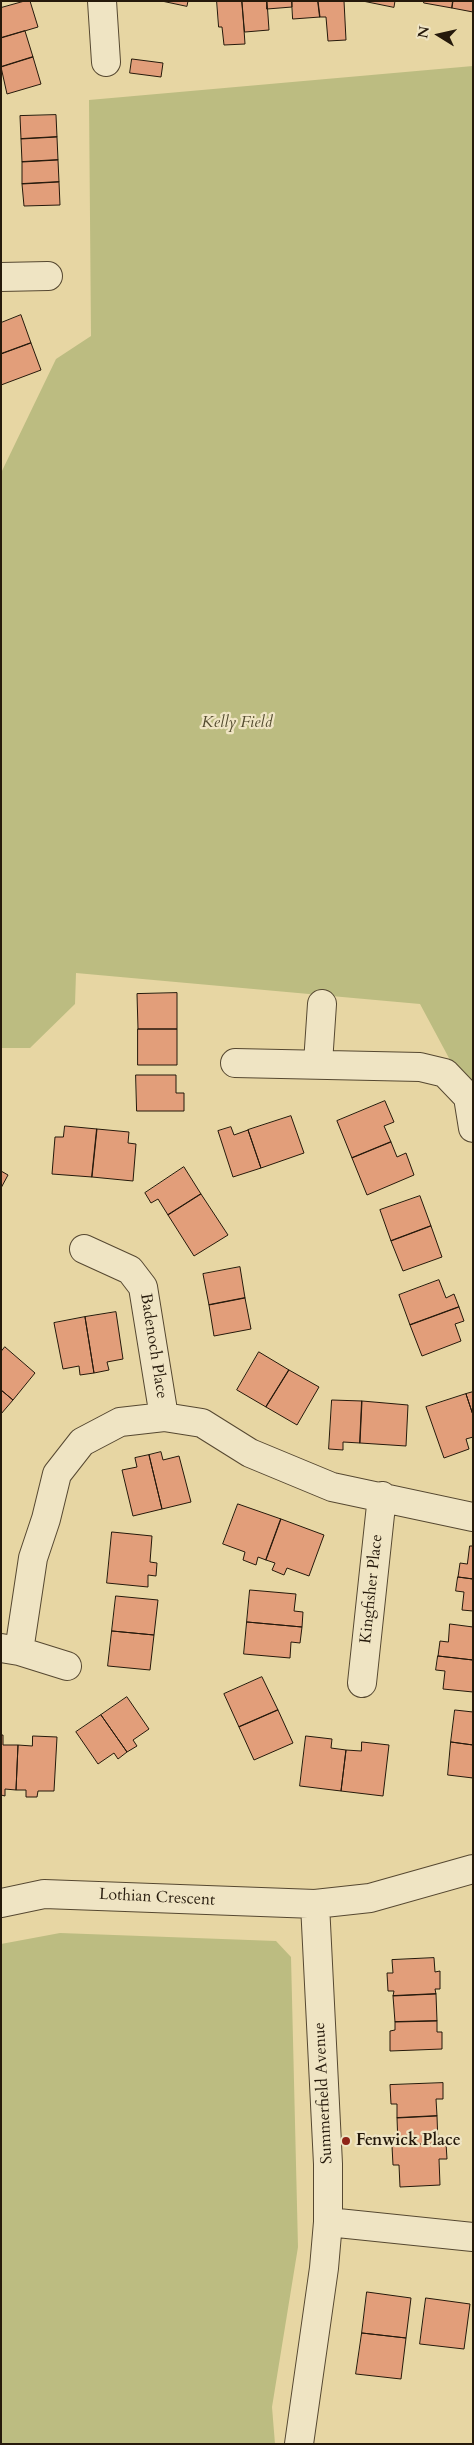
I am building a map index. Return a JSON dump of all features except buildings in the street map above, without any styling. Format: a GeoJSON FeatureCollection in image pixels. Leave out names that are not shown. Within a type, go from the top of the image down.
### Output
{"type":"FeatureCollection","features":[{"type":"Feature","properties":{"kind":"street"},"geometry":{"type":"LineString","coordinates":[[102,1],[106,62]]}},
{"type":"Feature","properties":{"kind":"street"},"geometry":{"type":"LineString","coordinates":[[1,277],[48,276]]}},
{"type":"Feature","properties":{"kind":"street"},"geometry":{"type":"LineString","coordinates":[[318,1063],[322,1004]]}},
{"type":"Feature","properties":{"kind":"street"},"geometry":{"type":"LineString","coordinates":[[235,1063],[318,1063],[420,1067],[445,1073],[468,1097],[473,1128]]}},
{"type":"Feature","properties":{"kind":"street","name":"Badenoch Place"},"geometry":{"type":"LineString","coordinates":[[84,1249],[130,1270],[143,1287],[164,1417]]}},
{"type":"Feature","properties":{"kind":"street"},"geometry":{"type":"LineString","coordinates":[[67,1666],[10,1649],[57,1474],[82,1442],[120,1422],[164,1417],[202,1423],[250,1453],[332,1487],[382,1496],[473,1517]]}},
{"type":"Feature","properties":{"kind":"street","name":"Kingfisher Place"},"geometry":{"type":"LineString","coordinates":[[362,1683],[382,1496]]}},
{"type":"Feature","properties":{"kind":"street"},"geometry":{"type":"LineString","coordinates":[[315,1904],[370,1898],[473,1869]]}},
{"type":"Feature","properties":{"kind":"street","name":"Lothian Crescent"},"geometry":{"type":"LineString","coordinates":[[1,1903],[44,1894],[315,1904]]}},
{"type":"Feature","properties":{"kind":"street","name":"Summerfield Avenue"},"geometry":{"type":"LineString","coordinates":[[300,2444],[324,2268],[328,2222],[328,2164],[315,1904]]}},
{"type":"Feature","properties":{"kind":"street"},"geometry":{"type":"LineString","coordinates":[[328,2222],[473,2238]]}},
{"type":"Feature","properties":{"kind":"green space","name":"Kelly Field"},"geometry":{"type":"Polygon","coordinates":[[[473,66],[473,1084],[450,1060],[420,1004],[76,973],[75,1004],[30,1048],[1,1048],[1,473],[56,359],[91,336],[89,100],[473,66]]]}},
{"type":"Feature","properties":{"kind":"green space"},"geometry":{"type":"Polygon","coordinates":[[[60,1933],[276,1941],[291,1957],[298,2247],[272,2407],[275,2444],[1,2444],[1,1944],[60,1933]]]}},
{"type":"Feature","properties":{"kind":"place","name":"Fenwick Place"},"geometry":{"type":"Point","coordinates":[346,2141]}}]}
